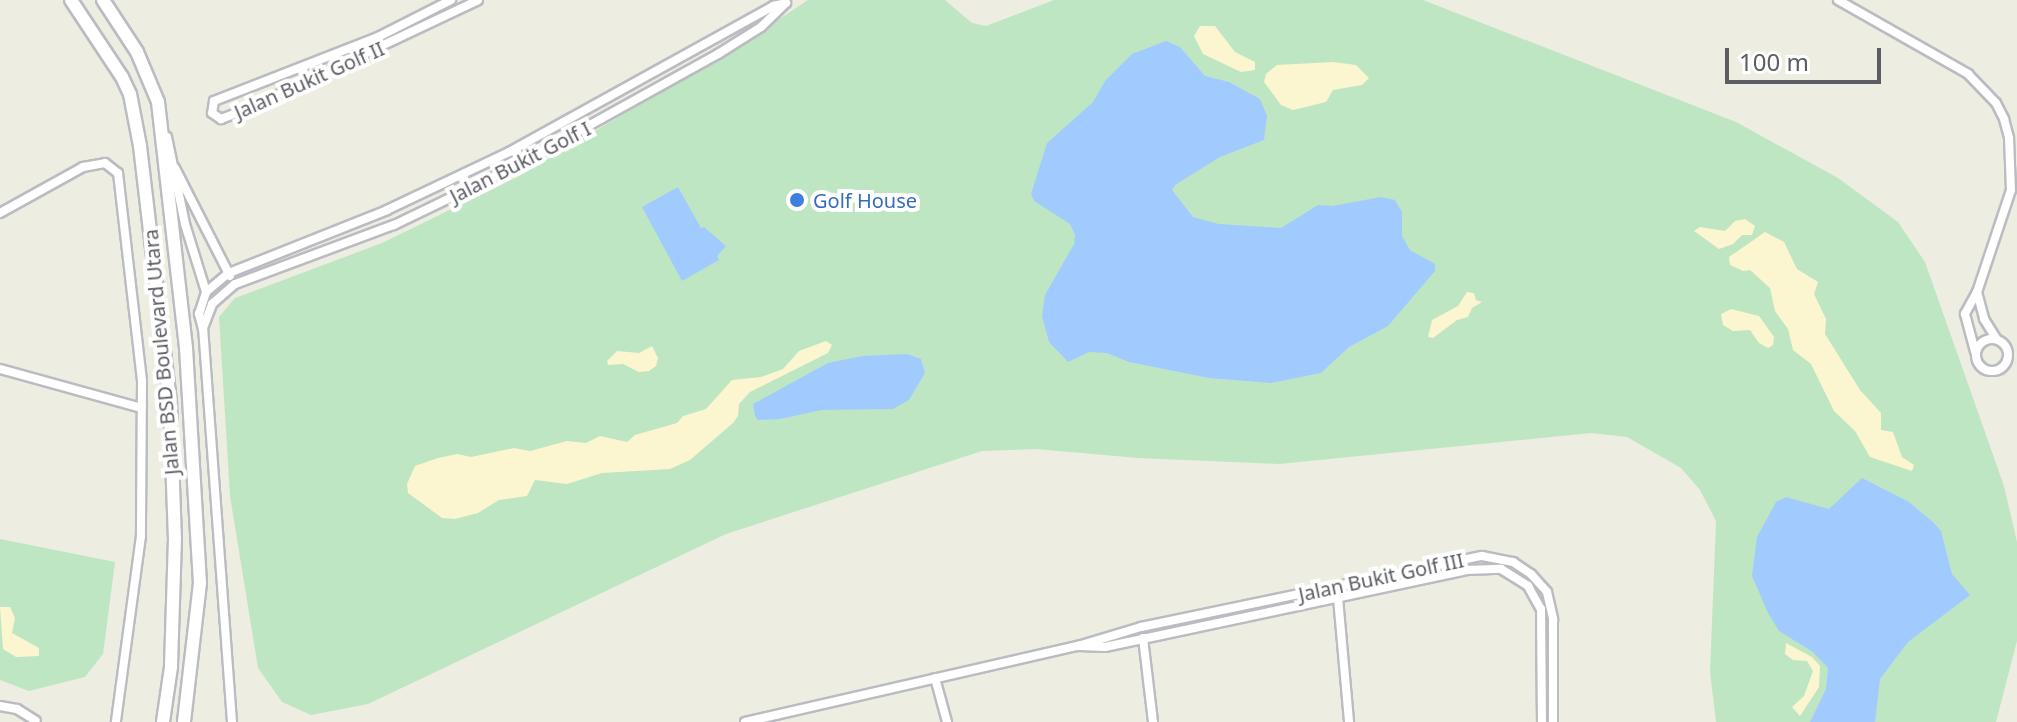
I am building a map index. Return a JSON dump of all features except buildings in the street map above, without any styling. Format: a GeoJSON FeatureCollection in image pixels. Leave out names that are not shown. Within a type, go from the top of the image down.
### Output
{"type":"FeatureCollection","features":[{"type":"Feature","properties":{"kind":"main road","name":"Jalan BSD Boulevard Utara"},"geometry":{"type":"LineString","coordinates":[[71,0],[91,27],[130,94],[147,196],[170,403],[175,538],[171,667],[163,722]]}},
{"type":"Feature","properties":{"kind":"main road","name":"Jalan BSD Boulevard Utara"},"geometry":{"type":"LineString","coordinates":[[108,5],[137,52],[158,102],[186,348],[200,583],[184,722]]}},
{"type":"Feature","properties":{"kind":"street","name":"Jalan Bukit Golf II"},"geometry":{"type":"LineString","coordinates":[[451,0],[378,37],[214,101],[212,113],[221,119],[250,108],[478,0]]}},
{"type":"Feature","properties":{"kind":"street"},"geometry":{"type":"LineString","coordinates":[[1838,0],[1968,74],[1996,103],[2004,119],[2009,138],[2011,190],[1977,292],[1965,314],[1977,362],[1984,369],[1999,370],[2007,362],[2008,351],[1984,319],[1977,292]]}},
{"type":"Feature","properties":{"kind":"street","name":"Jalan Bukit Golf I"},"geometry":{"type":"LineString","coordinates":[[206,292],[229,273],[387,210],[509,152],[773,6],[788,1]]}},
{"type":"Feature","properties":{"kind":"street","name":"Jalan Bukit Golf I"},"geometry":{"type":"LineString","coordinates":[[203,329],[212,304],[235,284],[394,225],[516,166],[718,54],[761,27],[788,1]]}},
{"type":"Feature","properties":{"kind":"street"},"geometry":{"type":"LineString","coordinates":[[158,102],[185,224],[206,292],[199,314],[203,329],[232,722]]}},
{"type":"Feature","properties":{"kind":"street"},"geometry":{"type":"LineString","coordinates":[[0,213],[83,167],[99,162],[115,168],[142,381],[141,536],[116,722]]}},
{"type":"Feature","properties":{"kind":"street"},"geometry":{"type":"LineString","coordinates":[[172,164],[235,284]]}},
{"type":"Feature","properties":{"kind":"street"},"geometry":{"type":"LineString","coordinates":[[1975,352],[1986,339],[1997,339]]}},
{"type":"Feature","properties":{"kind":"street"},"geometry":{"type":"LineString","coordinates":[[0,369],[142,408]]}},
{"type":"Feature","properties":{"kind":"street","name":"Jalan Bukit Golf III"},"geometry":{"type":"LineString","coordinates":[[745,722],[1078,646],[1141,627],[1471,557],[1495,557],[1522,568],[1547,592],[1553,619],[1553,722]]}},
{"type":"Feature","properties":{"kind":"street","name":"Jalan Bukit Golf III"},"geometry":{"type":"LineString","coordinates":[[1078,646],[1105,647],[1477,568],[1513,574],[1534,592],[1541,609],[1542,722]]}},
{"type":"Feature","properties":{"kind":"street"},"geometry":{"type":"LineString","coordinates":[[1338,598],[1349,722]]}},
{"type":"Feature","properties":{"kind":"street"},"geometry":{"type":"LineString","coordinates":[[1143,638],[1153,722]]}},
{"type":"Feature","properties":{"kind":"street"},"geometry":{"type":"LineString","coordinates":[[935,678],[947,722]]}},
{"type":"Feature","properties":{"kind":"street"},"geometry":{"type":"LineString","coordinates":[[0,706],[17,709],[35,722],[44,722]]}},
{"type":"Feature","properties":{"kind":"green space"},"geometry":{"type":"Polygon","coordinates":[[[808,0],[945,0],[972,23],[986,26],[1054,0],[1423,0],[1736,122],[1838,178],[1898,222],[1925,262],[2004,486],[2017,542],[2017,641],[1996,722],[1716,722],[1710,672],[1716,521],[1700,490],[1681,468],[1627,437],[1591,433],[1279,464],[1138,458],[1036,449],[982,451],[726,534],[368,704],[311,715],[282,702],[258,668],[230,496],[219,317],[235,298],[382,243],[519,176],[737,47],[808,0]]]}},
{"type":"Feature","properties":{"kind":"green space"},"geometry":{"type":"Polygon","coordinates":[[[0,539],[115,562],[103,654],[85,677],[29,691],[0,680],[0,539]]]}},
{"type":"Feature","properties":{"kind":"sand"},"geometry":{"type":"Polygon","coordinates":[[[1200,26],[1215,26],[1235,52],[1255,62],[1255,70],[1241,72],[1203,54],[1194,36],[1200,26]]]}},
{"type":"Feature","properties":{"kind":"sand"},"geometry":{"type":"Polygon","coordinates":[[[1333,62],[1356,65],[1369,78],[1362,85],[1333,90],[1326,102],[1293,110],[1281,105],[1264,82],[1266,74],[1277,65],[1333,62]]]}},
{"type":"Feature","properties":{"kind":"sand"},"geometry":{"type":"Polygon","coordinates":[[[1745,219],[1755,226],[1752,235],[1742,235],[1733,244],[1719,249],[1694,231],[1700,227],[1725,231],[1735,221],[1745,219]]]}},
{"type":"Feature","properties":{"kind":"sand"},"geometry":{"type":"Polygon","coordinates":[[[1765,232],[1784,242],[1797,269],[1818,282],[1814,294],[1826,319],[1825,334],[1860,390],[1881,413],[1881,430],[1893,432],[1902,457],[1914,465],[1912,471],[1870,457],[1855,431],[1834,411],[1811,364],[1793,350],[1788,329],[1775,311],[1770,288],[1750,270],[1743,271],[1730,265],[1729,257],[1765,232]]]}},
{"type":"Feature","properties":{"kind":"sand"},"geometry":{"type":"Polygon","coordinates":[[[1467,292],[1474,293],[1476,300],[1482,302],[1472,308],[1468,317],[1457,320],[1433,338],[1428,337],[1432,320],[1458,306],[1467,292]]]}},
{"type":"Feature","properties":{"kind":"sand"},"geometry":{"type":"Polygon","coordinates":[[[1731,309],[1759,316],[1774,337],[1773,345],[1768,348],[1759,343],[1750,330],[1733,331],[1723,325],[1721,314],[1731,309]]]}},
{"type":"Feature","properties":{"kind":"sand"},"geometry":{"type":"Polygon","coordinates":[[[826,341],[832,345],[828,353],[750,392],[739,404],[738,416],[733,423],[690,460],[670,469],[602,473],[567,484],[535,480],[527,496],[499,500],[478,513],[455,519],[442,518],[408,493],[407,484],[415,466],[438,458],[457,454],[471,457],[514,448],[530,451],[567,441],[586,443],[600,436],[627,442],[635,435],[677,423],[683,416],[706,409],[732,380],[761,377],[783,369],[799,351],[826,341]]]}},
{"type":"Feature","properties":{"kind":"sand"},"geometry":{"type":"Polygon","coordinates":[[[652,346],[658,358],[656,366],[649,371],[639,372],[623,364],[608,365],[607,361],[617,351],[639,353],[652,346]]]}},
{"type":"Feature","properties":{"kind":"sand"},"geometry":{"type":"Polygon","coordinates":[[[0,607],[10,607],[15,618],[12,633],[39,648],[39,656],[16,657],[3,649],[0,607]]]}},
{"type":"Feature","properties":{"kind":"sand"},"geometry":{"type":"Polygon","coordinates":[[[1786,643],[1812,657],[1820,666],[1819,687],[1800,716],[1792,707],[1804,696],[1813,671],[1807,661],[1793,660],[1785,654],[1786,643]]]}},
{"type":"Feature","properties":{"kind":"water"},"geometry":{"type":"Polygon","coordinates":[[[1166,41],[1180,47],[1205,76],[1229,82],[1260,99],[1267,116],[1264,140],[1220,157],[1175,185],[1172,190],[1193,217],[1219,224],[1281,228],[1318,205],[1332,206],[1381,197],[1395,200],[1402,212],[1402,236],[1410,250],[1435,264],[1435,271],[1388,326],[1349,347],[1321,373],[1271,383],[1209,378],[1129,362],[1107,353],[1089,352],[1068,362],[1049,342],[1042,316],[1045,295],[1074,244],[1075,235],[1070,224],[1034,201],[1031,194],[1047,143],[1093,102],[1105,81],[1132,54],[1166,41]]]}},
{"type":"Feature","properties":{"kind":"water"},"geometry":{"type":"Polygon","coordinates":[[[678,187],[701,228],[704,227],[726,246],[717,256],[719,260],[682,281],[642,207],[678,187]]]}},
{"type":"Feature","properties":{"kind":"water"},"geometry":{"type":"Polygon","coordinates":[[[907,354],[921,359],[925,373],[909,400],[893,409],[822,410],[780,419],[758,420],[755,416],[753,404],[828,363],[862,356],[907,354]]]}},
{"type":"Feature","properties":{"kind":"water"},"geometry":{"type":"Polygon","coordinates":[[[1862,478],[1909,502],[1933,522],[1941,531],[1952,574],[1970,595],[1908,642],[1880,679],[1875,722],[1810,722],[1826,689],[1828,668],[1813,652],[1779,631],[1768,613],[1752,576],[1757,537],[1776,502],[1786,497],[1829,509],[1862,478]]]}},
{"type":"Feature","properties":{"kind":"place","name":"Golf House"},"geometry":{"type":"Point","coordinates":[797,200]}}]}
